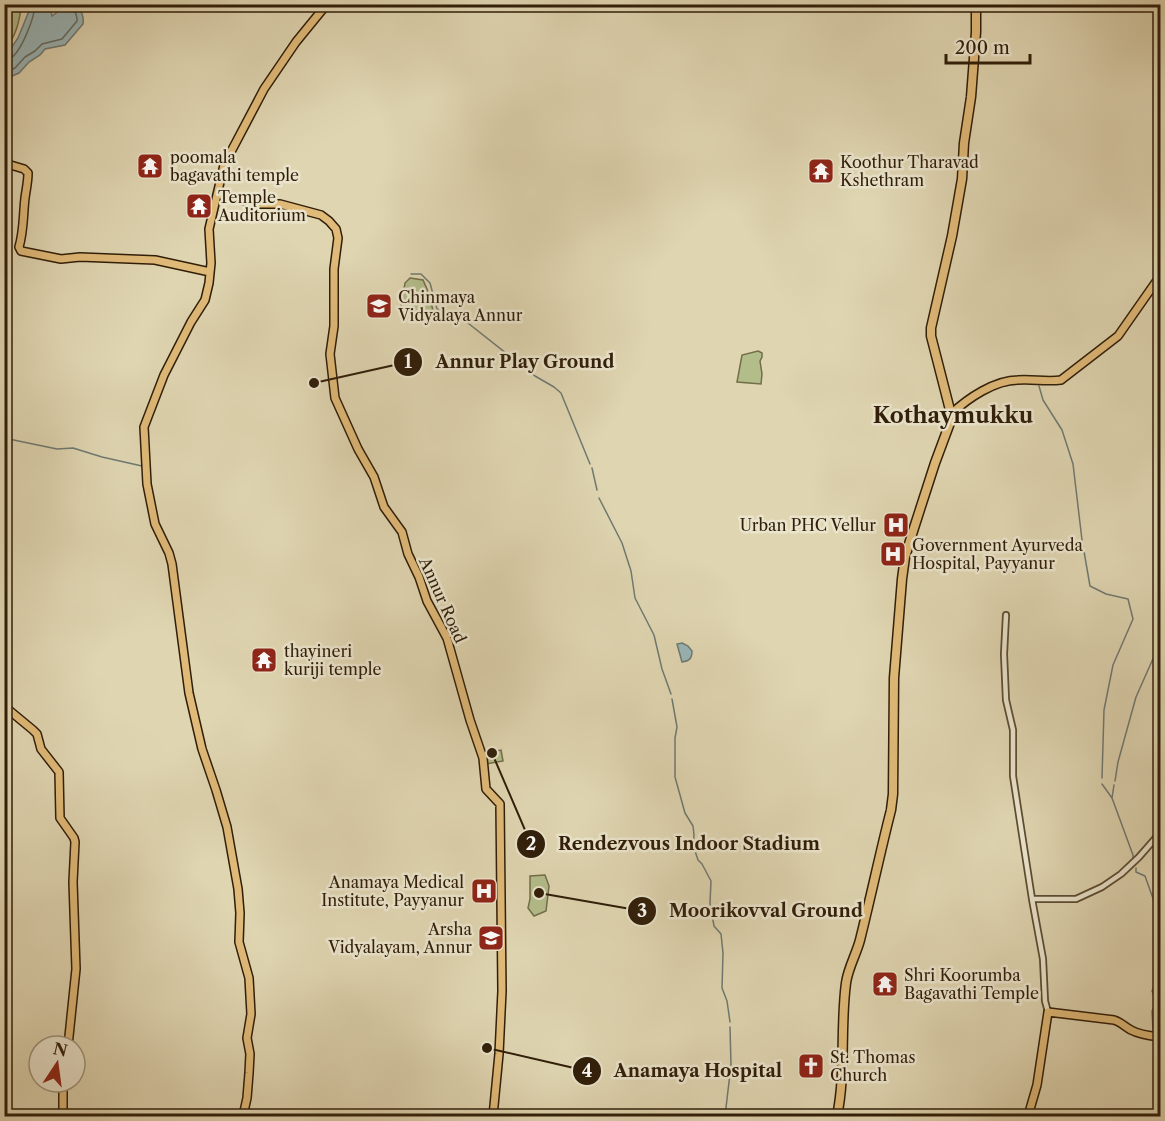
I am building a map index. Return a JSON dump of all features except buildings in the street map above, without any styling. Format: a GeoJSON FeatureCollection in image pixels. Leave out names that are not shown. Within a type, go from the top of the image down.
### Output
{"type":"FeatureCollection","features":[{"type":"Feature","properties":{"kind":"highway"},"geometry":{"type":"LineString","coordinates":[[837,1116],[842,1091],[846,984],[860,942],[893,794],[894,678],[905,557],[951,420],[931,336],[962,179],[964,143],[971,97],[976,4]]}},
{"type":"Feature","properties":{"kind":"main road"},"geometry":{"type":"LineString","coordinates":[[243,1116],[247,1098],[250,1054],[247,1038],[251,1014],[249,978],[239,942],[238,889],[225,820],[202,749],[189,693],[172,564],[154,524],[147,484],[144,427],[164,375],[205,300],[210,272],[209,229],[224,165],[264,89],[296,42],[327,4]]}},
{"type":"Feature","properties":{"kind":"main road"},"geometry":{"type":"LineString","coordinates":[[4,163],[24,169],[28,173],[24,226],[19,247],[21,250],[61,259],[80,257],[156,260],[210,272]]}},
{"type":"Feature","properties":{"kind":"main road","name":"Annur Road"},"geometry":{"type":"LineString","coordinates":[[218,192],[224,196],[257,204],[280,204],[321,215],[336,229],[338,238],[334,269],[334,326],[330,354],[335,398],[358,449],[374,477],[384,507],[402,532],[408,554],[419,576],[427,601],[447,638],[483,758],[486,789],[500,804],[502,991],[493,1116]]}},
{"type":"Feature","properties":{"kind":"main road"},"geometry":{"type":"LineString","coordinates":[[951,414],[988,388],[1000,383],[1014,380],[1061,380],[1118,336],[1161,276]]}},
{"type":"Feature","properties":{"kind":"main road"},"geometry":{"type":"LineString","coordinates":[[4,706],[33,729],[37,734],[41,749],[57,769],[60,783],[60,818],[75,842],[73,882],[76,969],[69,1034]]}},
{"type":"Feature","properties":{"kind":"main road"},"geometry":{"type":"LineString","coordinates":[[1028,1116],[1036,1085],[1048,1012],[1114,1020],[1138,1033],[1161,1037]]}},
{"type":"Feature","properties":{"kind":"main road"},"geometry":{"type":"LineString","coordinates":[[63,1094],[63,1116]]}},
{"type":"Feature","properties":{"kind":"street"},"geometry":{"type":"LineString","coordinates":[[1006,615],[1004,654],[1006,700],[1012,730],[1013,776],[1043,959],[1048,1012]]}},
{"type":"Feature","properties":{"kind":"street"},"geometry":{"type":"LineString","coordinates":[[1032,899],[1076,899],[1102,887],[1121,874],[1161,833]]}},
{"type":"Feature","properties":{"kind":"green space"},"geometry":{"type":"Polygon","coordinates":[[[5,4],[21,5],[17,29],[5,50],[5,4]]]}},
{"type":"Feature","properties":{"kind":"green space"},"geometry":{"type":"Polygon","coordinates":[[[410,278],[423,280],[433,310],[410,315],[401,306],[405,283],[410,278]]]}},
{"type":"Feature","properties":{"kind":"green space"},"geometry":{"type":"Polygon","coordinates":[[[758,351],[762,353],[761,384],[737,382],[742,355],[758,351]]]}},
{"type":"Feature","properties":{"kind":"green space"},"geometry":{"type":"Polygon","coordinates":[[[501,750],[503,761],[486,764],[484,753],[501,750]]]}},
{"type":"Feature","properties":{"kind":"green space"},"geometry":{"type":"Polygon","coordinates":[[[545,875],[549,886],[546,911],[534,916],[528,908],[530,876],[545,875]]]}},
{"type":"Feature","properties":{"kind":"water"},"geometry":{"type":"Polygon","coordinates":[[[30,5],[50,5],[52,16],[56,13],[56,5],[77,5],[82,14],[83,24],[65,45],[45,49],[19,73],[5,79],[5,57],[18,38],[30,5]]]}},
{"type":"Feature","properties":{"kind":"water"},"geometry":{"type":"Polygon","coordinates":[[[682,643],[692,651],[690,659],[682,662],[677,644],[682,643]]]}},
{"type":"Feature","properties":{"kind":"waterway"},"geometry":{"type":"LineString","coordinates":[[411,274],[421,274],[430,283],[437,309],[459,316],[535,376],[561,393],[590,464]]}},
{"type":"Feature","properties":{"kind":"waterway"},"geometry":{"type":"LineString","coordinates":[[1039,386],[1043,400],[1062,430],[1073,464],[1090,586],[1106,594],[1128,599],[1133,619],[1113,665],[1104,710],[1102,778]]}},
{"type":"Feature","properties":{"kind":"waterway"},"geometry":{"type":"LineString","coordinates":[[4,438],[57,449],[73,448],[142,466]]}},
{"type":"Feature","properties":{"kind":"waterway"},"geometry":{"type":"LineString","coordinates":[[592,468],[597,490]]}},
{"type":"Feature","properties":{"kind":"waterway"},"geometry":{"type":"LineString","coordinates":[[599,498],[622,543],[631,571],[635,598],[654,635],[671,694]]}},
{"type":"Feature","properties":{"kind":"waterway"},"geometry":{"type":"LineString","coordinates":[[1115,781],[1136,697],[1160,643]]}},
{"type":"Feature","properties":{"kind":"waterway"},"geometry":{"type":"LineString","coordinates":[[672,699],[677,727],[675,777],[685,813],[693,826],[694,835],[693,826]]}},
{"type":"Feature","properties":{"kind":"waterway"},"geometry":{"type":"LineString","coordinates":[[1102,784],[1112,798]]}},
{"type":"Feature","properties":{"kind":"waterway"},"geometry":{"type":"LineString","coordinates":[[1114,785],[1112,798],[1133,858]]}},
{"type":"Feature","properties":{"kind":"waterway"},"geometry":{"type":"LineString","coordinates":[[694,835],[693,845],[698,860],[711,881],[710,903],[714,926],[721,934],[722,988],[727,1001],[730,1022]]}},
{"type":"Feature","properties":{"kind":"waterway"},"geometry":{"type":"LineString","coordinates":[[1136,868],[1136,872],[1145,876],[1160,918]]}},
{"type":"Feature","properties":{"kind":"waterway"},"geometry":{"type":"LineString","coordinates":[[1160,929],[1155,935],[1160,944]]}},
{"type":"Feature","properties":{"kind":"waterway"},"geometry":{"type":"LineString","coordinates":[[1153,1030],[1152,1011],[1157,1003],[1152,991],[1160,972]]}},
{"type":"Feature","properties":{"kind":"waterway"},"geometry":{"type":"LineString","coordinates":[[725,1116],[731,1065],[730,1027]]}},
{"type":"Feature","properties":{"kind":"place","name":"poomala bagavathi temple"},"geometry":{"type":"Point","coordinates":[150,166]}},
{"type":"Feature","properties":{"kind":"place","name":"Koothur Tharavad Kshethram"},"geometry":{"type":"Point","coordinates":[821,171]}},
{"type":"Feature","properties":{"kind":"place","name":"Temple Auditorium"},"geometry":{"type":"Point","coordinates":[199,206]}},
{"type":"Feature","properties":{"kind":"place","name":"Chinmaya Vidyalaya Annur"},"geometry":{"type":"Point","coordinates":[379,306]}},
{"type":"Feature","properties":{"kind":"place","name":"Annur Play Ground"},"geometry":{"type":"Point","coordinates":[314,383]}},
{"type":"Feature","properties":{"kind":"place","name":"Urban PHC Vellur"},"geometry":{"type":"Point","coordinates":[896,525]}},
{"type":"Feature","properties":{"kind":"place","name":"Government Ayurveda Hospital, Payyanur"},"geometry":{"type":"Point","coordinates":[893,554]}},
{"type":"Feature","properties":{"kind":"place","name":"thayineri kuriji temple"},"geometry":{"type":"Point","coordinates":[264,660]}},
{"type":"Feature","properties":{"kind":"place","name":"Rendezvous Indoor Stadium"},"geometry":{"type":"Point","coordinates":[492,753]}},
{"type":"Feature","properties":{"kind":"place","name":"Anamaya Medical Institute, Payyanur"},"geometry":{"type":"Point","coordinates":[484,891]}},
{"type":"Feature","properties":{"kind":"place","name":"Moorikovval Ground"},"geometry":{"type":"Point","coordinates":[539,893]}},
{"type":"Feature","properties":{"kind":"place","name":"Arsha Vidyalayam, Annur"},"geometry":{"type":"Point","coordinates":[491,938]}},
{"type":"Feature","properties":{"kind":"place","name":"Shri Koorumba Bagavathi Temple"},"geometry":{"type":"Point","coordinates":[885,984]}},
{"type":"Feature","properties":{"kind":"place","name":"Anamaya Hospital"},"geometry":{"type":"Point","coordinates":[487,1048]}},
{"type":"Feature","properties":{"kind":"place","name":"St. Thomas Church"},"geometry":{"type":"Point","coordinates":[811,1066]}},
{"type":"Feature","properties":{"kind":"district","name":"Kothaymukku"},"geometry":{"type":"Point","coordinates":[953,415]}}]}
